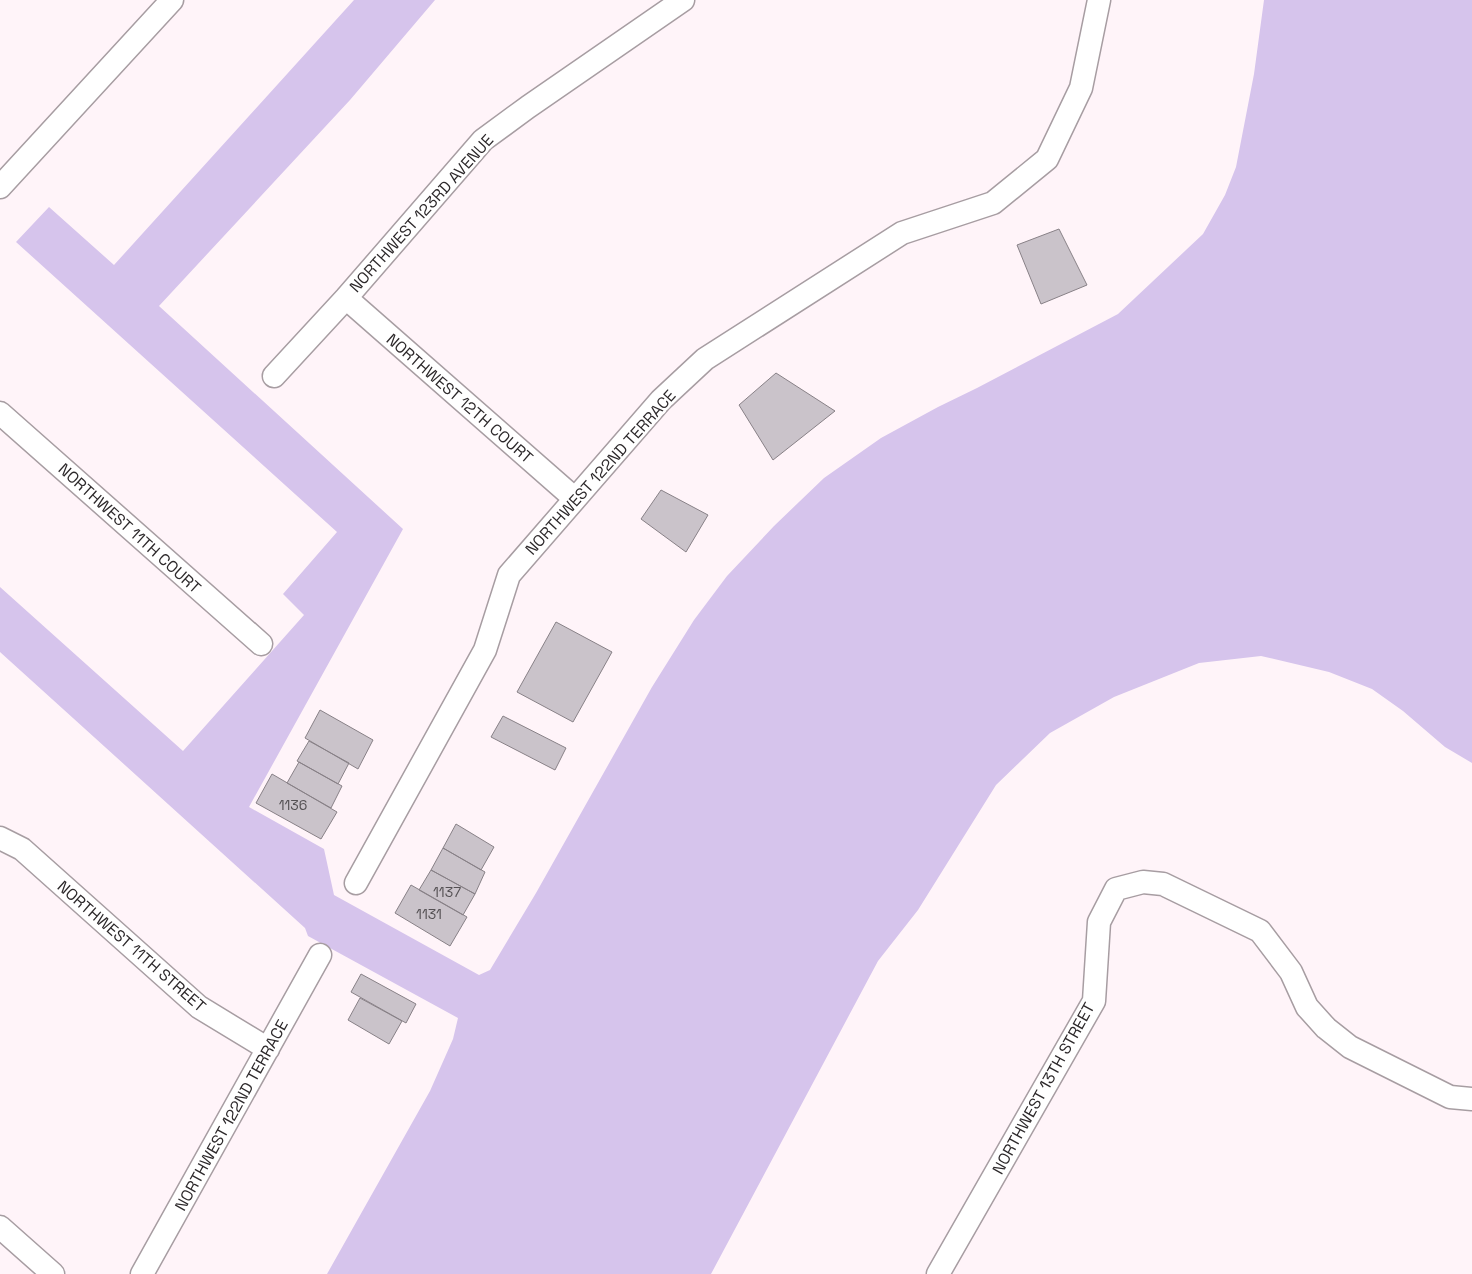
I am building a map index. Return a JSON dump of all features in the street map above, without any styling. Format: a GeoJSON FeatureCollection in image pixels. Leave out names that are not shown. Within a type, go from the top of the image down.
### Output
{"type":"FeatureCollection","features":[{"type":"Feature","properties":{"kind":"street"},"geometry":{"type":"LineString","coordinates":[[0,187],[172,0]]}},
{"type":"Feature","properties":{"kind":"street","name":"NORTHWEST 122ND TERRACE"},"geometry":{"type":"LineString","coordinates":[[356,883],[484,650],[509,575],[661,400],[705,359],[902,233],[993,204],[1047,159],[1081,88],[1099,0]]}},
{"type":"Feature","properties":{"kind":"street","name":"NORTHWEST 123RD AVENUE"},"geometry":{"type":"LineString","coordinates":[[274,376],[346,298],[483,140],[528,106],[679,1]]}},
{"type":"Feature","properties":{"kind":"street","name":"NORTHWEST 12TH COURT"},"geometry":{"type":"LineString","coordinates":[[346,298],[574,498]]}},
{"type":"Feature","properties":{"kind":"street","name":"NORTHWEST 11TH COURT"},"geometry":{"type":"LineString","coordinates":[[0,413],[261,644]]}},
{"type":"Feature","properties":{"kind":"street","name":"NORTHWEST 11TH STREET"},"geometry":{"type":"LineString","coordinates":[[0,838],[22,849],[199,1007],[268,1048]]}},
{"type":"Feature","properties":{"kind":"street","name":"NORTHWEST 13TH STREET"},"geometry":{"type":"LineString","coordinates":[[938,1274],[1094,1002],[1099,922],[1116,889],[1125,886],[1143,882],[1163,884],[1260,932],[1291,972],[1307,1007],[1326,1028],[1350,1047],[1450,1097],[1472,1099]]}},
{"type":"Feature","properties":{"kind":"street","name":"NORTHWEST 122ND TERRACE"},"geometry":{"type":"LineString","coordinates":[[142,1274],[320,955]]}},
{"type":"Feature","properties":{"kind":"street"},"geometry":{"type":"LineString","coordinates":[[0,1227],[53,1274]]}},
{"type":"Feature","properties":{"kind":"shaded area"},"geometry":{"type":"Polygon","coordinates":[[[354,0],[435,0],[350,100],[159,306],[403,529],[249,807],[324,849],[334,895],[479,975],[490,970],[536,893],[652,687],[694,620],[727,576],[774,526],[824,478],[881,438],[1118,314],[1203,234],[1225,195],[1236,167],[1254,74],[1264,0],[1472,0],[1472,763],[1445,747],[1403,711],[1372,689],[1329,672],[1261,656],[1199,663],[1114,697],[1050,733],[996,785],[918,910],[878,961],[711,1274],[327,1274],[430,1091],[453,1039],[458,1018],[308,936],[305,928],[0,652],[0,587],[183,751],[304,615],[283,594],[337,532],[16,242],[49,207],[114,265],[354,0]]]}},
{"type":"Feature","properties":{"kind":"building"},"geometry":{"type":"Polygon","coordinates":[[[1059,229],[1087,285],[1041,304],[1017,245],[1059,229]]]}},
{"type":"Feature","properties":{"kind":"building"},"geometry":{"type":"Polygon","coordinates":[[[776,373],[835,411],[773,460],[739,405],[776,373]]]}},
{"type":"Feature","properties":{"kind":"building"},"geometry":{"type":"Polygon","coordinates":[[[661,490],[708,515],[686,552],[641,519],[661,490]]]}},
{"type":"Feature","properties":{"kind":"building"},"geometry":{"type":"Polygon","coordinates":[[[556,622],[612,652],[573,722],[517,692],[556,622]]]}},
{"type":"Feature","properties":{"kind":"building"},"geometry":{"type":"Polygon","coordinates":[[[320,710],[373,740],[358,769],[305,738],[320,710]]]}},
{"type":"Feature","properties":{"kind":"building"},"geometry":{"type":"Polygon","coordinates":[[[503,716],[566,748],[555,770],[491,737],[503,716]]]}},
{"type":"Feature","properties":{"kind":"building"},"geometry":{"type":"Polygon","coordinates":[[[309,741],[349,763],[338,784],[297,761],[309,741]]]}},
{"type":"Feature","properties":{"kind":"building"},"geometry":{"type":"Polygon","coordinates":[[[299,762],[342,786],[331,808],[287,783],[299,762]]]}},
{"type":"Feature","properties":{"kind":"building"},"geometry":{"type":"Polygon","coordinates":[[[272,774],[337,812],[321,839],[256,803],[272,774]]]}},
{"type":"Feature","properties":{"kind":"building"},"geometry":{"type":"Polygon","coordinates":[[[456,824],[494,847],[481,870],[443,848],[456,824]]]}},
{"type":"Feature","properties":{"kind":"building"},"geometry":{"type":"Polygon","coordinates":[[[443,848],[485,872],[475,894],[431,870],[443,848]]]}},
{"type":"Feature","properties":{"kind":"building"},"geometry":{"type":"Polygon","coordinates":[[[431,870],[475,894],[463,915],[419,890],[431,870]]]}},
{"type":"Feature","properties":{"kind":"building"},"geometry":{"type":"Polygon","coordinates":[[[411,885],[467,917],[450,946],[395,913],[411,885]]]}},
{"type":"Feature","properties":{"kind":"building"},"geometry":{"type":"Polygon","coordinates":[[[361,974],[416,1004],[406,1023],[351,992],[361,974]]]}},
{"type":"Feature","properties":{"kind":"building"},"geometry":{"type":"Polygon","coordinates":[[[360,998],[402,1021],[389,1044],[348,1020],[360,998]]]}}]}
